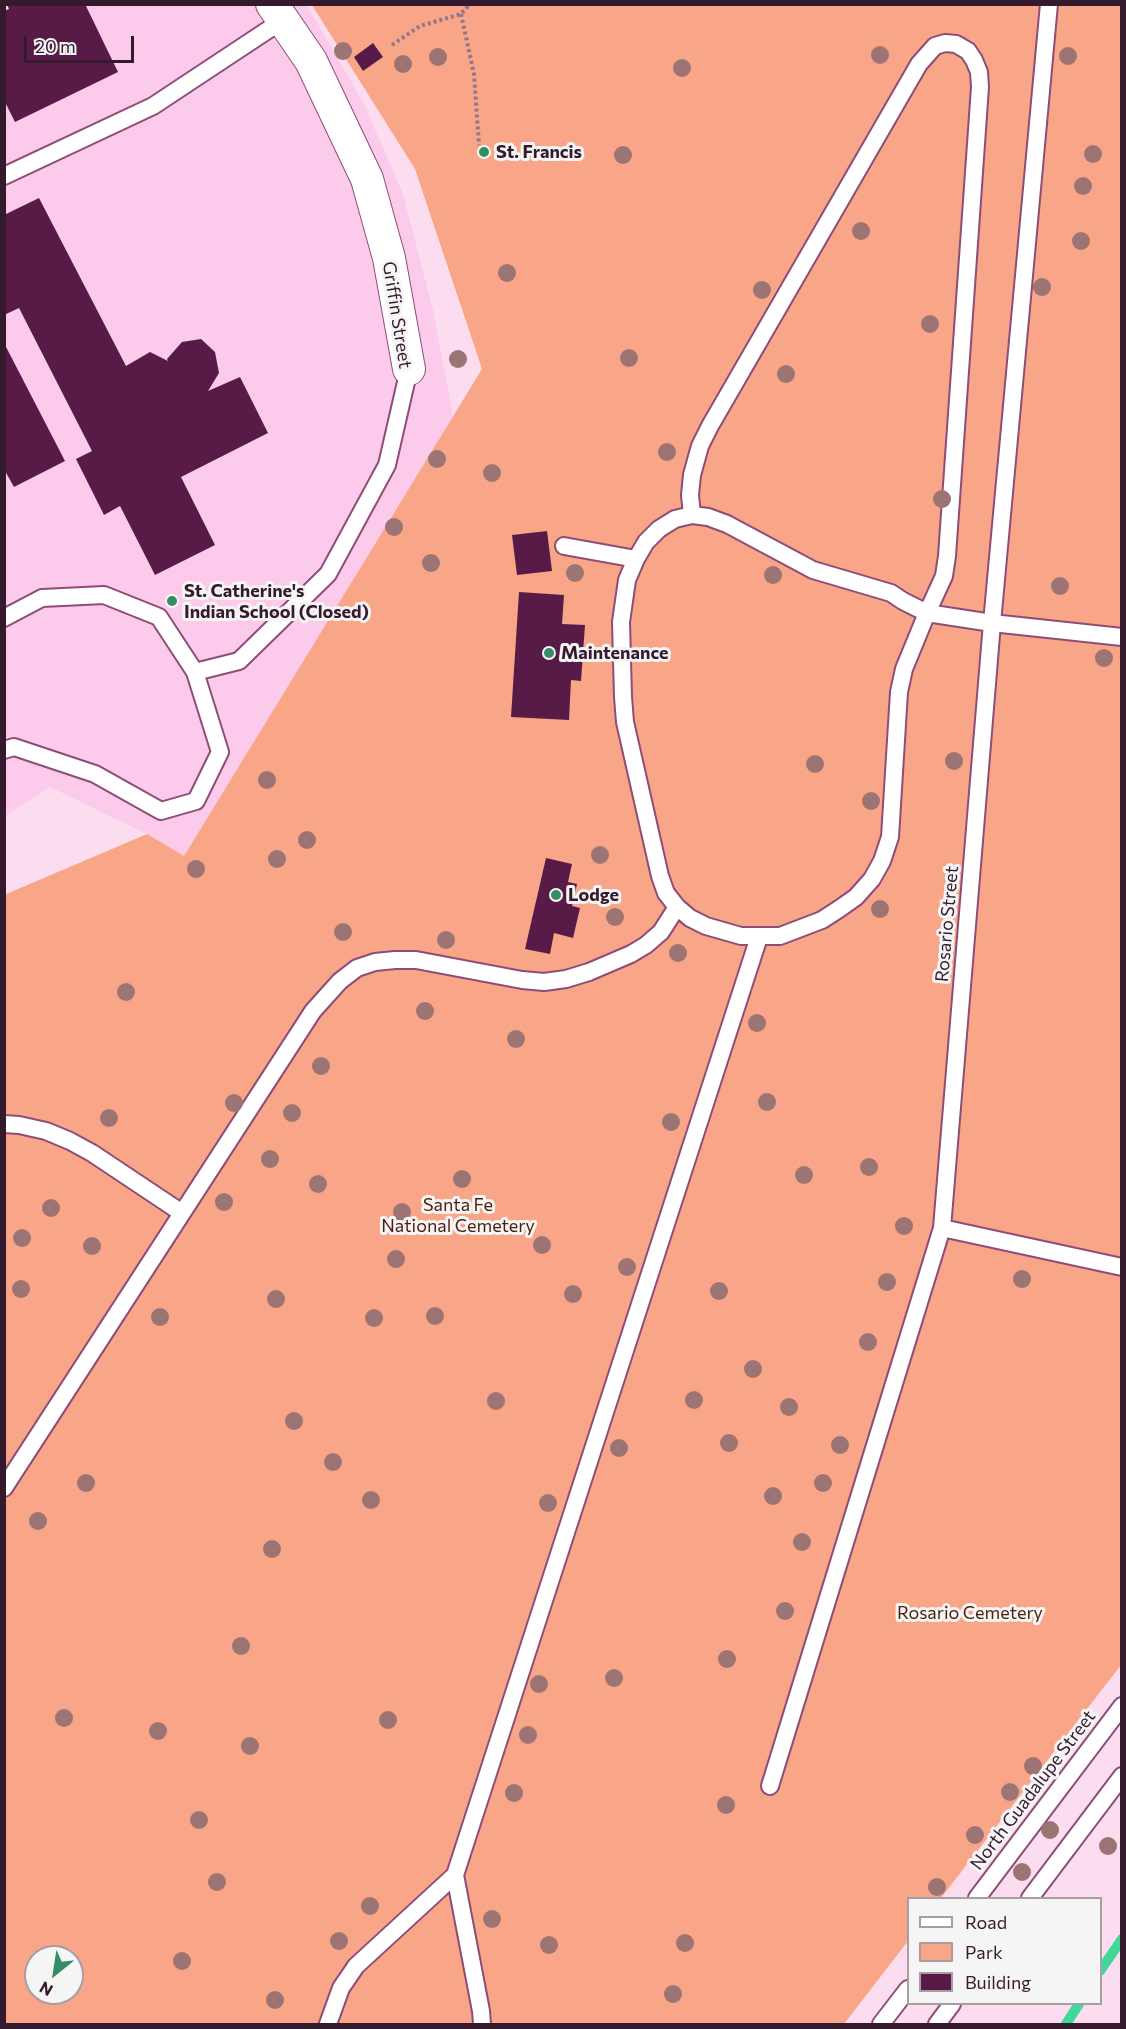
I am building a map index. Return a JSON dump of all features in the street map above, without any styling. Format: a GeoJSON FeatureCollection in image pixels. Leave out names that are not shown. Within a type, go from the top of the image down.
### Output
{"type":"FeatureCollection","features":[{"type":"Feature","properties":{"kind":"street","name":"Griffin Street"},"geometry":{"type":"LineString","coordinates":[[278,12],[311,61],[367,179],[389,258],[409,369]]}},
{"type":"Feature","properties":{"kind":"lane","name":"Rosario Street"},"geometry":{"type":"LineString","coordinates":[[770,1786],[942,1228],[992,623],[1049,4]]}},
{"type":"Feature","properties":{"kind":"lane"},"geometry":{"type":"LineString","coordinates":[[4,176],[153,106],[278,12]]}},
{"type":"Feature","properties":{"kind":"lane"},"geometry":{"type":"LineString","coordinates":[[692,514],[690,495],[692,475],[700,446],[710,426],[919,64],[935,46],[945,43],[956,44],[968,51],[974,60],[979,72],[980,87],[947,556],[944,576],[927,613],[904,669],[899,692],[890,837],[882,861],[872,879],[856,897],[822,921],[780,936],[759,937],[722,932],[690,918],[666,893],[660,876],[623,706],[621,622],[627,580],[636,559],[646,542],[659,529],[675,519],[692,514],[727,524],[813,570],[891,593],[927,613],[992,623],[1122,637]]}},
{"type":"Feature","properties":{"kind":"lane","name":"Griffin Street"},"geometry":{"type":"LineString","coordinates":[[195,672],[239,661],[328,574],[387,465],[409,369]]}},
{"type":"Feature","properties":{"kind":"lane"},"geometry":{"type":"LineString","coordinates":[[564,546],[636,559]]}},
{"type":"Feature","properties":{"kind":"lane"},"geometry":{"type":"LineString","coordinates":[[4,618],[42,598],[104,595],[159,617],[195,672],[220,752],[196,801],[161,811],[95,774],[14,747],[4,750]]}},
{"type":"Feature","properties":{"kind":"lane"},"geometry":{"type":"LineString","coordinates":[[4,1488],[313,1011],[340,981],[357,968],[375,962],[395,960],[416,960],[522,980],[544,982],[566,979],[599,968],[646,945],[660,932],[677,907]]}},
{"type":"Feature","properties":{"kind":"lane"},"geometry":{"type":"LineString","coordinates":[[482,2025],[482,2011],[456,1875],[759,937]]}},
{"type":"Feature","properties":{"kind":"lane"},"geometry":{"type":"LineString","coordinates":[[4,1124],[46,1131],[70,1141],[92,1153],[182,1213]]}},
{"type":"Feature","properties":{"kind":"lane"},"geometry":{"type":"LineString","coordinates":[[942,1228],[1122,1268]]}},
{"type":"Feature","properties":{"kind":"lane","name":"North Guadalupe Street"},"geometry":{"type":"LineString","coordinates":[[979,1897],[1122,1706]]}},
{"type":"Feature","properties":{"kind":"lane"},"geometry":{"type":"LineString","coordinates":[[1031,1897],[1122,1776]]}},
{"type":"Feature","properties":{"kind":"lane"},"geometry":{"type":"LineString","coordinates":[[328,2025],[341,1988],[356,1966],[456,1875]]}},
{"type":"Feature","properties":{"kind":"lane"},"geometry":{"type":"LineString","coordinates":[[881,2025],[907,1992]]}},
{"type":"Feature","properties":{"kind":"lane"},"geometry":{"type":"LineString","coordinates":[[937,2025],[951,2005]]}},
{"type":"Feature","properties":{"kind":"path"},"geometry":{"type":"LineString","coordinates":[[392,45],[420,26],[461,14],[470,4]]}},
{"type":"Feature","properties":{"kind":"path"},"geometry":{"type":"LineString","coordinates":[[461,14],[474,74],[479,145]]}},
{"type":"Feature","properties":{"kind":"shaded area","name":"St. Catherine's Indian School (Closed)"},"geometry":{"type":"Polygon","coordinates":[[[5,5],[307,5],[363,102],[403,194],[433,310],[453,416],[184,856],[147,834],[50,787],[5,816],[5,5]]]}},
{"type":"Feature","properties":{"kind":"green space","name":"Santa Fe National Cemetery"},"geometry":{"type":"Polygon","coordinates":[[[312,5],[1121,5],[1121,1665],[942,1897],[907,1897],[907,1942],[844,2024],[5,2024],[4,895],[147,834],[184,856],[482,369],[415,169],[312,5]]]}},
{"type":"Feature","properties":{"kind":"building"},"geometry":{"type":"Polygon","coordinates":[[[7,4],[85,4],[118,72],[15,122],[4,100],[4,11],[9,9],[7,4]]]}},
{"type":"Feature","properties":{"kind":"building"},"geometry":{"type":"Polygon","coordinates":[[[373,43],[383,57],[363,71],[354,57],[373,43]]]}},
{"type":"Feature","properties":{"kind":"building"},"geometry":{"type":"Polygon","coordinates":[[[39,198],[126,366],[150,352],[168,361],[167,359],[182,342],[201,339],[215,352],[219,373],[208,391],[240,377],[268,433],[181,477],[215,545],[155,575],[120,506],[104,515],[76,459],[92,451],[19,308],[4,315],[4,215],[39,198]]]}},
{"type":"Feature","properties":{"kind":"building"},"geometry":{"type":"Polygon","coordinates":[[[4,343],[65,461],[14,487],[4,469],[4,343]]]}},
{"type":"Feature","properties":{"kind":"building"},"geometry":{"type":"Polygon","coordinates":[[[547,531],[552,571],[517,575],[512,535],[547,531]]]}},
{"type":"Feature","properties":{"kind":"building","name":"Maintenance"},"geometry":{"type":"Polygon","coordinates":[[[519,592],[564,595],[562,624],[585,625],[581,681],[571,680],[569,720],[511,717],[519,592]]]}},
{"type":"Feature","properties":{"kind":"building","name":"Lodge"},"geometry":{"type":"Polygon","coordinates":[[[546,858],[572,864],[568,882],[577,884],[572,906],[580,908],[573,938],[554,933],[550,954],[525,949],[546,858]]]}},
{"type":"Feature","properties":{"kind":"waterway"},"geometry":{"type":"LineString","coordinates":[[1102,1968],[1122,1939]]}},
{"type":"Feature","properties":{"kind":"waterway"},"geometry":{"type":"LineString","coordinates":[[1066,2024],[1078,2005]]}},
{"type":"Feature","properties":{"kind":"place","name":"St. Francis"},"geometry":{"type":"Point","coordinates":[484,152]}},
{"type":"Feature","properties":{"kind":"place","name":"St. Catherine's Indian School (Closed)"},"geometry":{"type":"Point","coordinates":[172,601]}},
{"type":"Feature","properties":{"kind":"place","name":"Maintenance"},"geometry":{"type":"Point","coordinates":[549,653]}},
{"type":"Feature","properties":{"kind":"place","name":"Lodge"},"geometry":{"type":"Point","coordinates":[556,895]}},
{"type":"Feature","properties":{"kind":"park label","name":"Rosario Cemetery"},"geometry":{"type":"Point","coordinates":[970,1613]}}]}
